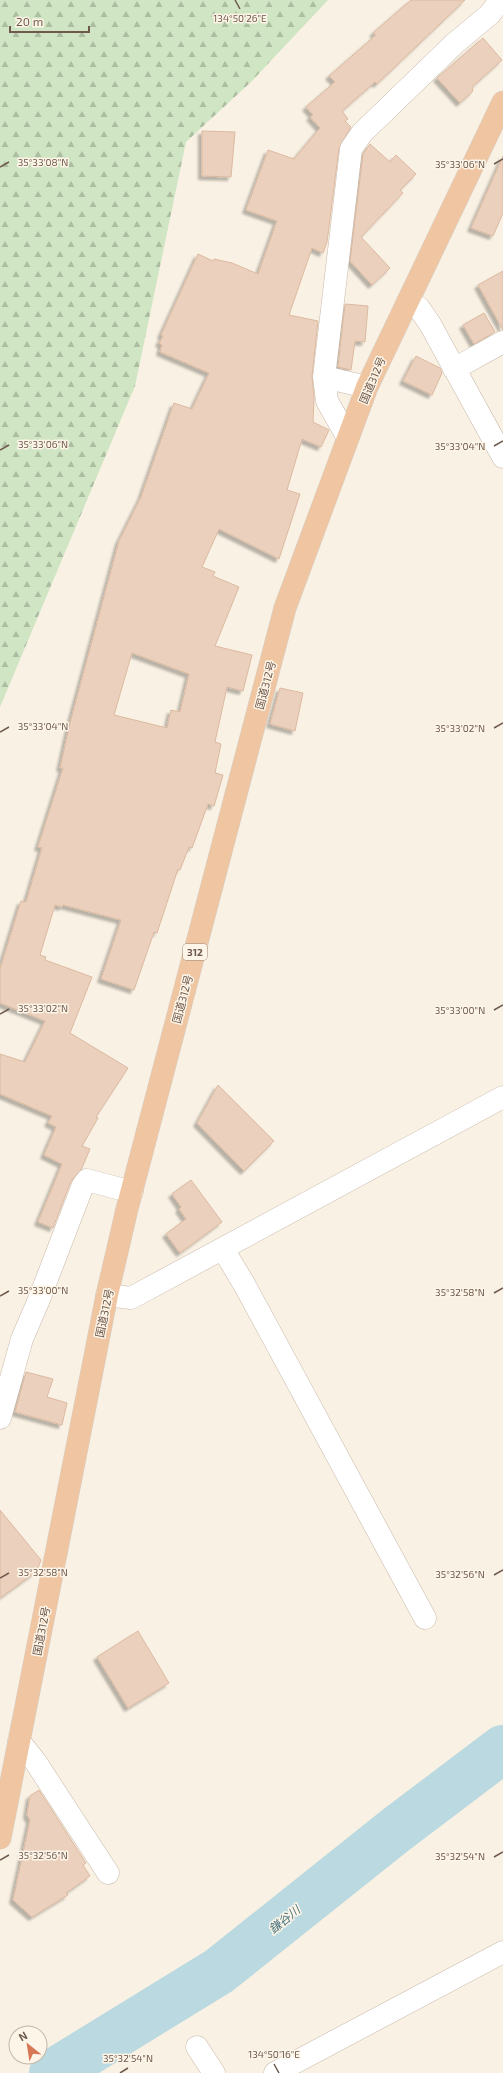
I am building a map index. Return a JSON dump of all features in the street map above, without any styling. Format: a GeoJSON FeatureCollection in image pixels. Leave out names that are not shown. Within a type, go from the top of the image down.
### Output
{"type":"FeatureCollection","features":[{"type":"Feature","properties":{"kind":"highway","name":"国道312号"},"geometry":{"type":"LineString","coordinates":[[0,1838],[107,1295],[132,1192],[285,608],[367,387],[503,102]]}},
{"type":"Feature","properties":{"kind":"street"},"geometry":{"type":"LineString","coordinates":[[348,438],[327,401],[324,377],[351,149],[362,133],[454,44],[490,14],[500,0]]}},
{"type":"Feature","properties":{"kind":"street"},"geometry":{"type":"LineString","coordinates":[[407,303],[419,308],[503,457]]}},
{"type":"Feature","properties":{"kind":"street"},"geometry":{"type":"LineString","coordinates":[[454,369],[503,342]]}},
{"type":"Feature","properties":{"kind":"street"},"geometry":{"type":"LineString","coordinates":[[324,377],[367,387]]}},
{"type":"Feature","properties":{"kind":"street"},"geometry":{"type":"LineString","coordinates":[[107,1295],[131,1298],[503,1097]]}},
{"type":"Feature","properties":{"kind":"street"},"geometry":{"type":"LineString","coordinates":[[0,1418],[22,1339],[38,1302],[83,1185],[87,1180],[132,1192]]}},
{"type":"Feature","properties":{"kind":"street"},"geometry":{"type":"LineString","coordinates":[[223,1249],[248,1291],[425,1618]]}},
{"type":"Feature","properties":{"kind":"street"},"geometry":{"type":"LineString","coordinates":[[19,1741],[36,1761],[108,1873]]}},
{"type":"Feature","properties":{"kind":"street"},"geometry":{"type":"LineString","coordinates":[[275,2073],[503,1952]]}},
{"type":"Feature","properties":{"kind":"street"},"geometry":{"type":"LineString","coordinates":[[197,2047],[214,2073]]}},
{"type":"Feature","properties":{"kind":"green space"},"geometry":{"type":"Polygon","coordinates":[[[0,0],[328,0],[252,81],[186,142],[135,386],[0,707],[0,0]]]}},
{"type":"Feature","properties":{"kind":"building"},"geometry":{"type":"Polygon","coordinates":[[[411,0],[465,0],[377,84],[375,82],[342,111],[348,119],[345,121],[351,127],[339,148],[327,242],[323,253],[312,248],[289,315],[318,321],[312,376],[314,398],[313,422],[329,430],[321,447],[302,439],[287,490],[300,494],[279,559],[219,529],[202,567],[215,572],[213,576],[239,587],[215,646],[252,655],[243,691],[227,687],[215,742],[221,744],[215,773],[223,775],[214,806],[208,804],[192,848],[189,847],[180,870],[178,869],[157,933],[154,932],[134,990],[101,979],[121,920],[63,905],[62,907],[55,905],[40,955],[46,957],[45,960],[92,977],[70,1033],[128,1068],[96,1117],[98,1118],[82,1146],[90,1149],[81,1170],[71,1181],[53,1228],[38,1222],[62,1164],[44,1155],[56,1127],[48,1123],[52,1116],[0,1094],[0,1054],[25,1062],[45,1021],[0,1003],[0,969],[21,901],[26,902],[42,848],[38,847],[63,768],[60,768],[70,723],[119,541],[141,497],[174,403],[192,409],[209,373],[160,352],[162,345],[159,343],[163,336],[161,335],[198,254],[213,261],[214,259],[232,263],[258,274],[277,221],[246,210],[268,150],[294,159],[320,128],[310,117],[313,115],[306,107],[335,82],[329,76],[376,35],[373,33],[411,0]],[[132,653],[114,715],[167,728],[171,710],[180,712],[189,674],[132,653]]]}},
{"type":"Feature","properties":{"kind":"building"},"geometry":{"type":"Polygon","coordinates":[[[483,38],[502,60],[472,87],[473,91],[460,103],[437,78],[483,38]]]}},
{"type":"Feature","properties":{"kind":"building"},"geometry":{"type":"Polygon","coordinates":[[[202,131],[235,132],[231,177],[202,176],[202,131]]]}},
{"type":"Feature","properties":{"kind":"building"},"geometry":{"type":"Polygon","coordinates":[[[370,144],[390,162],[396,155],[416,174],[400,190],[403,193],[361,237],[390,268],[372,285],[350,261],[363,154],[370,144]]]}},
{"type":"Feature","properties":{"kind":"building"},"geometry":{"type":"Polygon","coordinates":[[[503,156],[503,213],[493,236],[471,228],[503,156]]]}},
{"type":"Feature","properties":{"kind":"building"},"geometry":{"type":"Polygon","coordinates":[[[503,271],[503,330],[478,285],[503,271]]]}},
{"type":"Feature","properties":{"kind":"building"},"geometry":{"type":"Polygon","coordinates":[[[345,304],[368,306],[365,342],[355,341],[351,370],[338,367],[345,304]]]}},
{"type":"Feature","properties":{"kind":"building"},"geometry":{"type":"Polygon","coordinates":[[[484,313],[495,332],[474,344],[463,325],[484,313]]]}},
{"type":"Feature","properties":{"kind":"building"},"geometry":{"type":"Polygon","coordinates":[[[416,356],[440,368],[442,373],[432,395],[403,381],[416,356]]]}},
{"type":"Feature","properties":{"kind":"building"},"geometry":{"type":"Polygon","coordinates":[[[280,688],[303,693],[295,731],[270,724],[280,688]]]}},
{"type":"Feature","properties":{"kind":"building"},"geometry":{"type":"Polygon","coordinates":[[[218,1085],[274,1141],[244,1171],[197,1123],[218,1085]]]}},
{"type":"Feature","properties":{"kind":"building"},"geometry":{"type":"Polygon","coordinates":[[[191,1180],[222,1222],[180,1253],[166,1234],[186,1219],[179,1209],[181,1207],[172,1194],[191,1180]]]}},
{"type":"Feature","properties":{"kind":"building"},"geometry":{"type":"Polygon","coordinates":[[[26,1372],[53,1379],[47,1397],[67,1403],[62,1425],[15,1412],[26,1372]]]}},
{"type":"Feature","properties":{"kind":"building"},"geometry":{"type":"Polygon","coordinates":[[[0,1510],[41,1560],[37,1571],[0,1598],[0,1510]]]}},
{"type":"Feature","properties":{"kind":"building"},"geometry":{"type":"Polygon","coordinates":[[[138,1631],[169,1683],[128,1708],[97,1657],[138,1631]]]}},
{"type":"Feature","properties":{"kind":"building"},"geometry":{"type":"Polygon","coordinates":[[[39,1790],[86,1863],[83,1865],[90,1876],[66,1893],[68,1895],[32,1917],[13,1900],[30,1820],[27,1815],[30,1796],[39,1790]]]}},
{"type":"Feature","properties":{"kind":"waterway","name":"鎌谷川"},"geometry":{"type":"LineString","coordinates":[[53,2073],[219,1971],[397,1829],[503,1749]]}}]}
